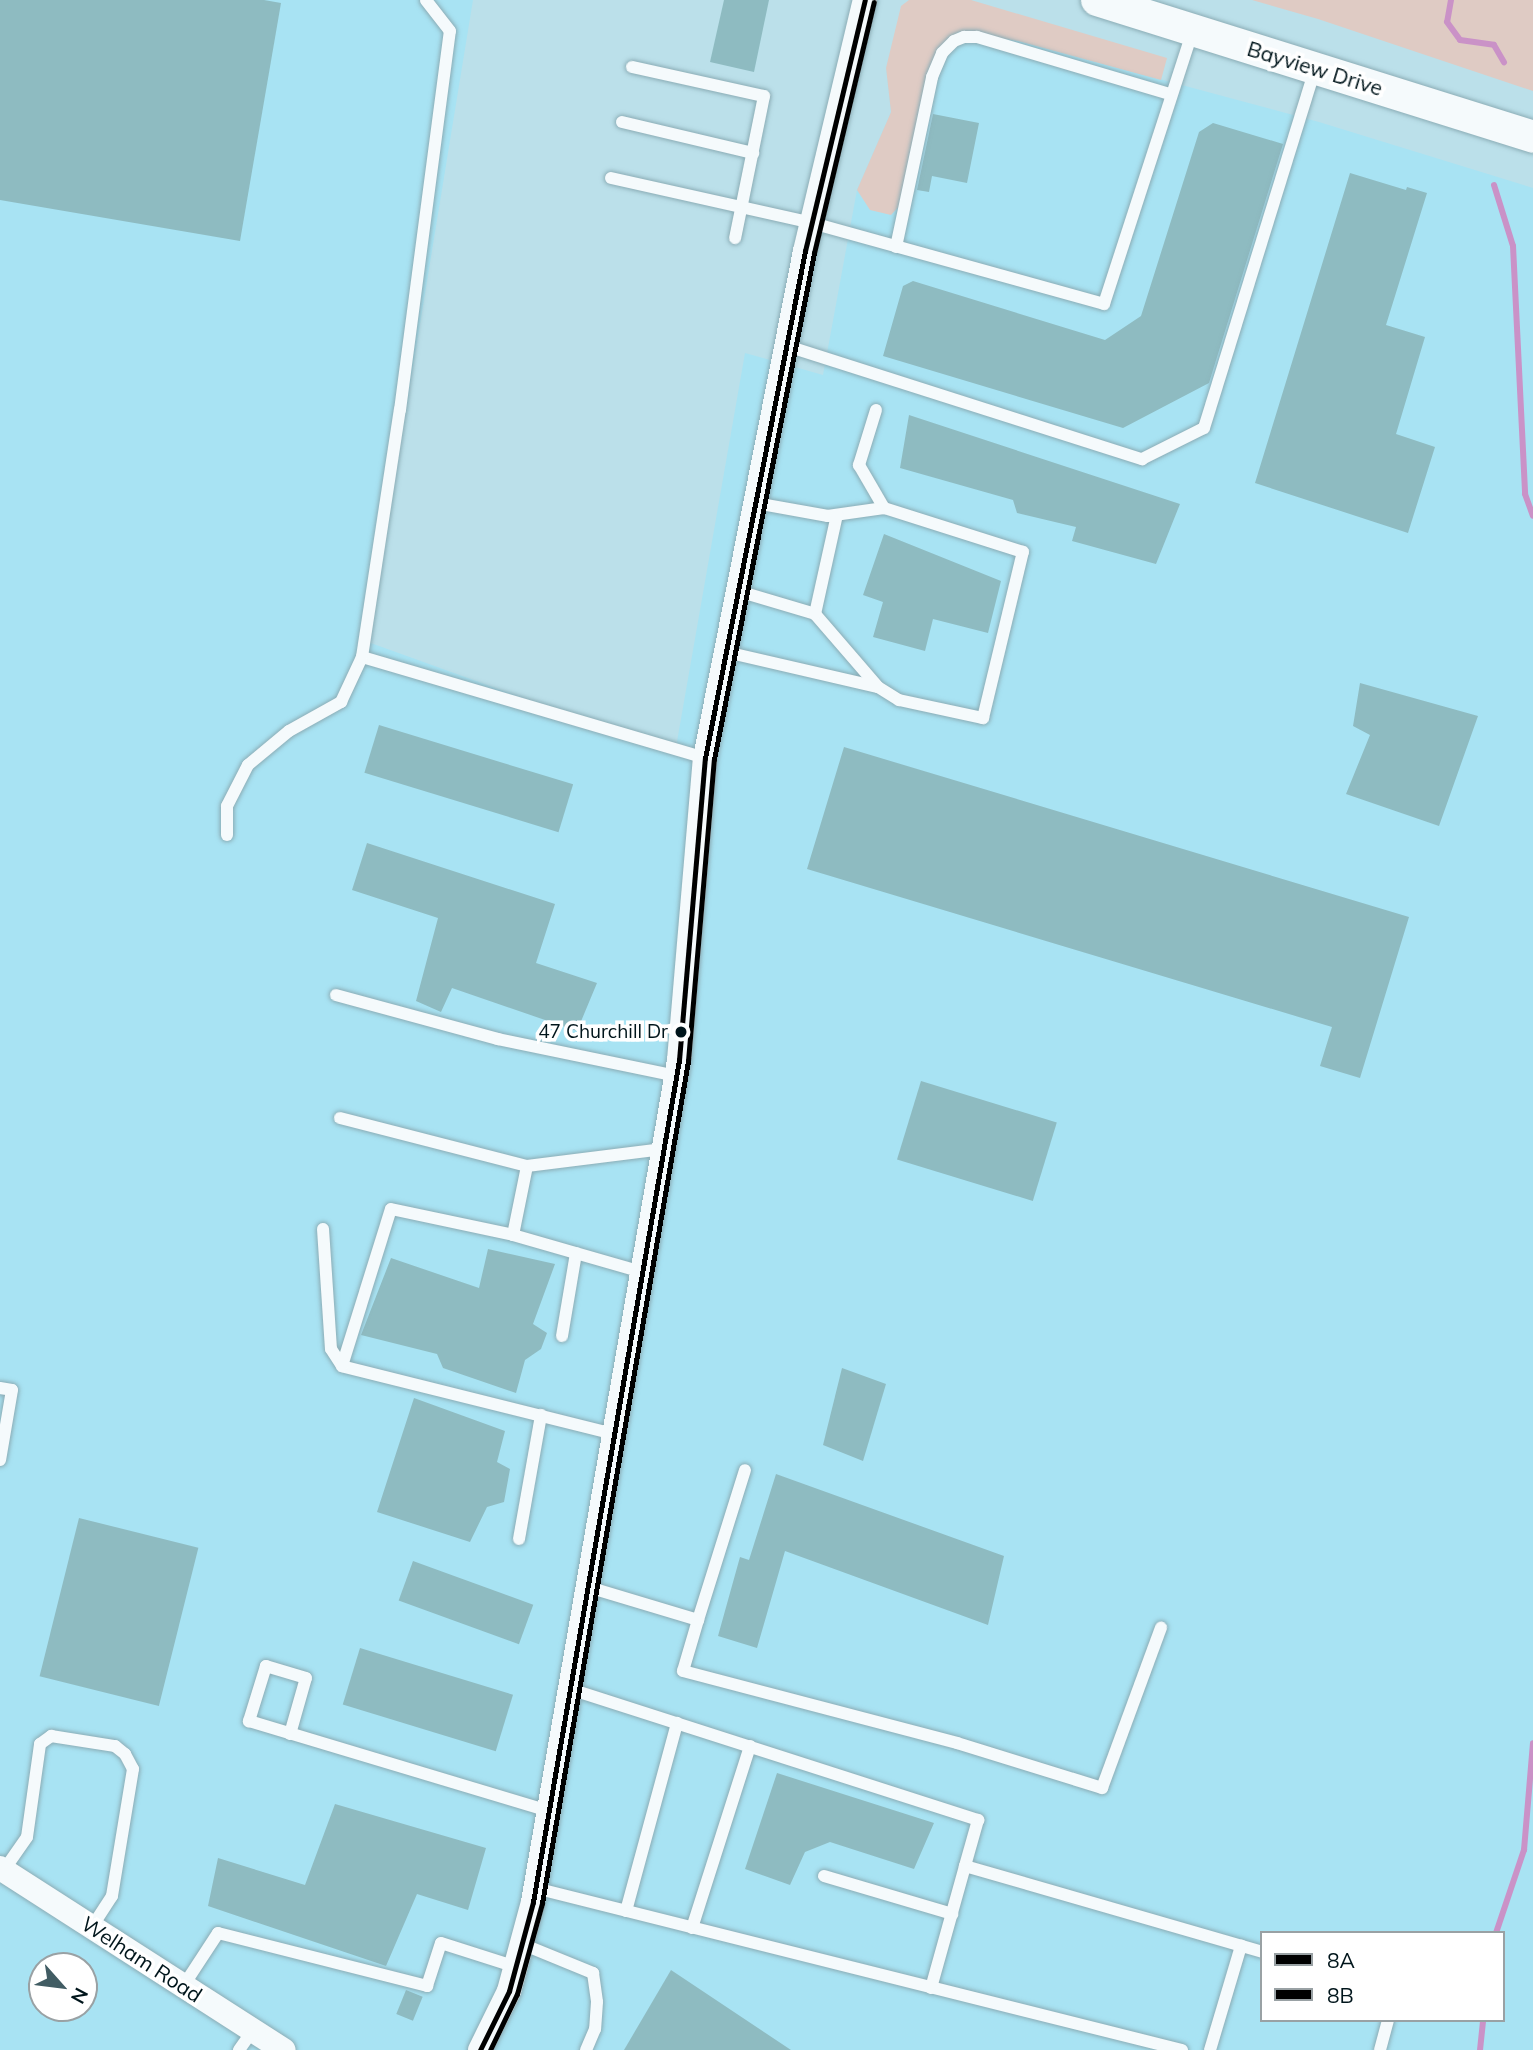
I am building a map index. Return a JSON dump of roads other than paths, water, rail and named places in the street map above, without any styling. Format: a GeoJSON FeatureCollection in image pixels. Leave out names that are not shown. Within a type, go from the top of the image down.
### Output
{"type":"FeatureCollection","features":[{"type":"Feature","properties":{"kind":"street"},"geometry":{"type":"LineString","coordinates":[[480,2050],[509,1992],[535,1888],[676,1076],[705,758],[812,223],[865,0]]}},
{"type":"Feature","properties":{"kind":"street","name":"Bayview Drive"},"geometry":{"type":"LineString","coordinates":[[1097,0],[1533,137]]}},
{"type":"Feature","properties":{"kind":"street","name":"Welham Road"},"geometry":{"type":"LineString","coordinates":[[2,1869],[184,1986],[246,2040],[284,2050]]}},
{"type":"Feature","properties":{"kind":"lane"},"geometry":{"type":"LineString","coordinates":[[227,835],[227,806],[248,765],[289,731],[341,702],[362,657],[400,410],[450,31],[426,0]]}},
{"type":"Feature","properties":{"kind":"lane"},"geometry":{"type":"LineString","coordinates":[[611,178],[812,223],[1104,304],[1170,94],[1193,30]]}},
{"type":"Feature","properties":{"kind":"lane"},"geometry":{"type":"LineString","coordinates":[[896,247],[932,77],[942,53],[954,41],[964,37],[976,37],[1170,94]]}},
{"type":"Feature","properties":{"kind":"lane"},"geometry":{"type":"LineString","coordinates":[[632,67],[764,96],[735,238]]}},
{"type":"Feature","properties":{"kind":"lane"},"geometry":{"type":"LineString","coordinates":[[787,346],[1142,459],[1204,428],[1315,68]]}},
{"type":"Feature","properties":{"kind":"lane"},"geometry":{"type":"LineString","coordinates":[[622,122],[752,153]]}},
{"type":"Feature","properties":{"kind":"lane"},"geometry":{"type":"LineString","coordinates":[[876,410],[859,466],[884,508]]}},
{"type":"Feature","properties":{"kind":"lane"},"geometry":{"type":"LineString","coordinates":[[726,652],[877,687],[899,700],[983,719],[1023,552],[884,508],[828,516],[756,503]]}},
{"type":"Feature","properties":{"kind":"lane"},"geometry":{"type":"LineString","coordinates":[[816,614],[837,515]]}},
{"type":"Feature","properties":{"kind":"lane"},"geometry":{"type":"LineString","coordinates":[[738,591],[816,614],[877,687]]}},
{"type":"Feature","properties":{"kind":"lane"},"geometry":{"type":"LineString","coordinates":[[362,657],[705,758]]}},
{"type":"Feature","properties":{"kind":"lane"},"geometry":{"type":"LineString","coordinates":[[336,995],[498,1039],[676,1076]]}},
{"type":"Feature","properties":{"kind":"lane"},"geometry":{"type":"LineString","coordinates":[[340,1118],[527,1166],[663,1149]]}},
{"type":"Feature","properties":{"kind":"lane"},"geometry":{"type":"LineString","coordinates":[[513,1235],[527,1166]]}},
{"type":"Feature","properties":{"kind":"lane"},"geometry":{"type":"LineString","coordinates":[[342,1366],[391,1209],[513,1235],[642,1272]]}},
{"type":"Feature","properties":{"kind":"lane"},"geometry":{"type":"LineString","coordinates":[[323,1228],[331,1349],[342,1366],[614,1434]]}},
{"type":"Feature","properties":{"kind":"lane"},"geometry":{"type":"LineString","coordinates":[[562,1336],[576,1253]]}},
{"type":"Feature","properties":{"kind":"lane"},"geometry":{"type":"LineString","coordinates":[[0,1388],[12,1390],[0,1460]]}},
{"type":"Feature","properties":{"kind":"lane"},"geometry":{"type":"LineString","coordinates":[[519,1539],[541,1415]]}},
{"type":"Feature","properties":{"kind":"lane"},"geometry":{"type":"LineString","coordinates":[[745,1470],[682,1671],[957,1743],[1102,1788],[1161,1628]]}},
{"type":"Feature","properties":{"kind":"lane"},"geometry":{"type":"LineString","coordinates":[[587,1587],[698,1620]]}},
{"type":"Feature","properties":{"kind":"lane"},"geometry":{"type":"LineString","coordinates":[[290,1734],[306,1678],[266,1666],[249,1721],[290,1734],[549,1811]]}},
{"type":"Feature","properties":{"kind":"lane"},"geometry":{"type":"LineString","coordinates":[[570,1689],[978,1821],[932,1988]]}},
{"type":"Feature","properties":{"kind":"lane"},"geometry":{"type":"LineString","coordinates":[[626,1912],[677,1723]]}},
{"type":"Feature","properties":{"kind":"lane"},"geometry":{"type":"LineString","coordinates":[[2,1869],[27,1837],[40,1744],[51,1736],[115,1746],[125,1754],[133,1769],[112,1896],[92,1927]]}},
{"type":"Feature","properties":{"kind":"lane"},"geometry":{"type":"LineString","coordinates":[[692,1928],[750,1746]]}},
{"type":"Feature","properties":{"kind":"lane"},"geometry":{"type":"LineString","coordinates":[[965,1866],[1260,1951]]}},
{"type":"Feature","properties":{"kind":"lane"},"geometry":{"type":"LineString","coordinates":[[824,1876],[952,1914]]}},
{"type":"Feature","properties":{"kind":"lane"},"geometry":{"type":"LineString","coordinates":[[535,1888],[1182,2050]]}},
{"type":"Feature","properties":{"kind":"lane"},"geometry":{"type":"LineString","coordinates":[[184,1986],[218,1933],[427,1986],[441,1943],[519,1955],[593,1973],[597,2002],[595,2029],[586,2050]]}},
{"type":"Feature","properties":{"kind":"lane"},"geometry":{"type":"LineString","coordinates":[[1210,2050],[1241,1946]]}},
{"type":"Feature","properties":{"kind":"lane"},"geometry":{"type":"LineString","coordinates":[[1380,2050],[1387,2022]]}},
{"type":"Feature","properties":{"kind":"waterway"},"geometry":{"type":"LineString","coordinates":[[1451,0],[1447,22],[1460,40],[1494,45],[1504,62]]}},
{"type":"Feature","properties":{"kind":"waterway"},"geometry":{"type":"LineString","coordinates":[[1494,185],[1513,246],[1525,494],[1533,516]]}},
{"type":"Feature","properties":{"kind":"waterway"},"geometry":{"type":"LineString","coordinates":[[1497,1931],[1524,1850],[1533,1743]]}},
{"type":"Feature","properties":{"kind":"waterway"},"geometry":{"type":"LineString","coordinates":[[1480,2050],[1483,2022]]}},
{"type":"Feature","properties":{"kind":"place","name":"47 Churchill Dr"},"geometry":{"type":"Point","coordinates":[681,1032]}}]}
